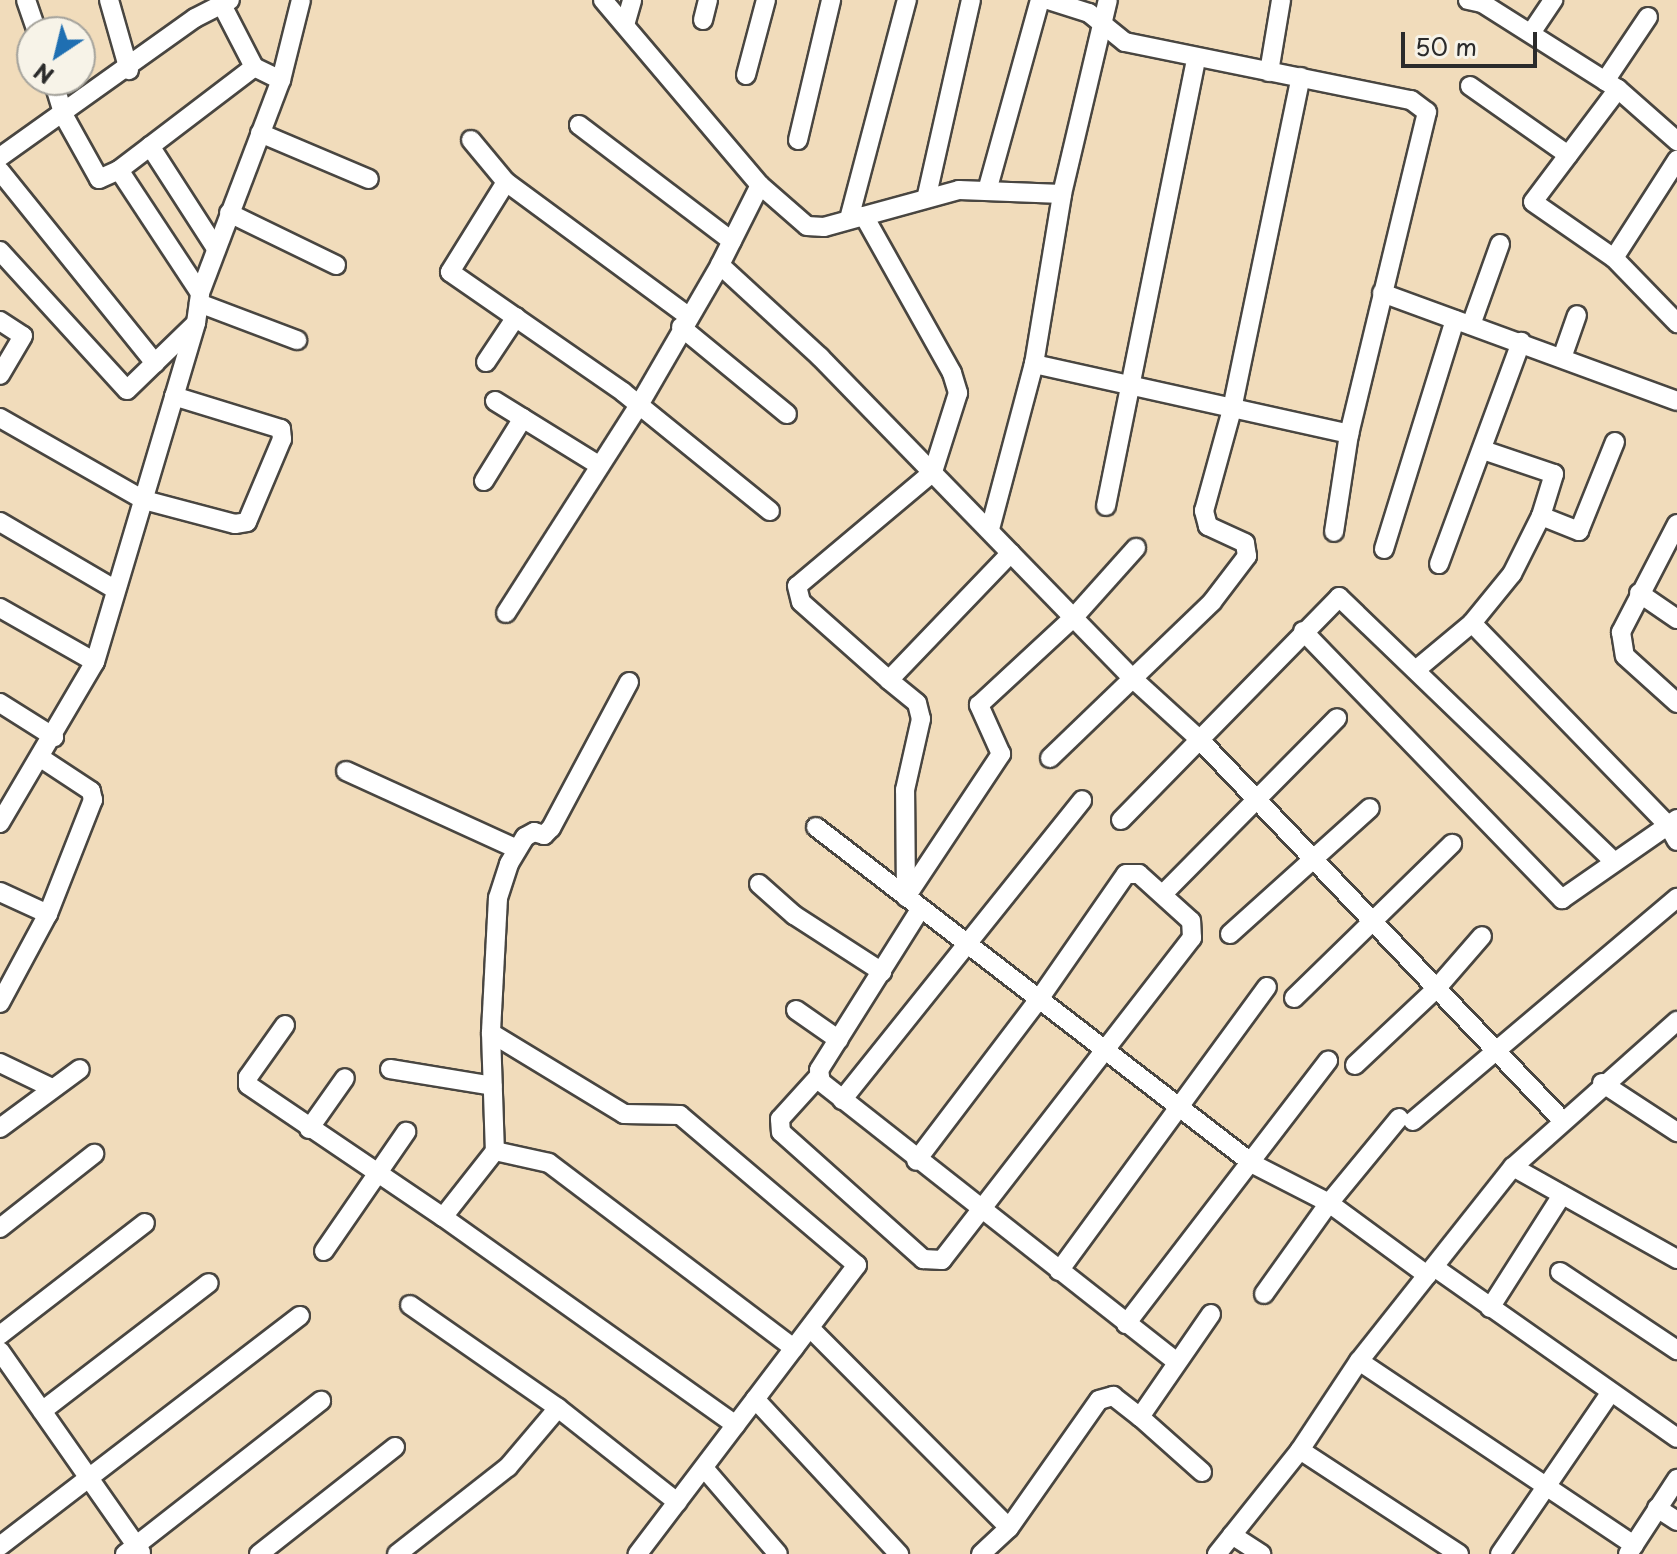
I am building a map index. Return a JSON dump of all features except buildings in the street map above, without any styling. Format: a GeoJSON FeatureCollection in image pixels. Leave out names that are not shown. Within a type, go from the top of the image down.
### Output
{"type":"FeatureCollection","features":[{"type":"Feature","properties":{"kind":"street"},"geometry":{"type":"LineString","coordinates":[[109,0],[129,70]]}},
{"type":"Feature","properties":{"kind":"street"},"geometry":{"type":"LineString","coordinates":[[0,823],[4,800],[41,758],[95,662],[196,323],[215,247],[281,80],[301,0]]}},
{"type":"Feature","properties":{"kind":"street"},"geometry":{"type":"LineString","coordinates":[[603,0],[760,185],[807,226],[824,227],[927,195],[987,191],[1062,194]]}},
{"type":"Feature","properties":{"kind":"street"},"geometry":{"type":"LineString","coordinates":[[625,25],[632,0]]}},
{"type":"Feature","properties":{"kind":"street"},"geometry":{"type":"LineString","coordinates":[[703,20],[708,0]]}},
{"type":"Feature","properties":{"kind":"street"},"geometry":{"type":"LineString","coordinates":[[746,75],[766,0]]}},
{"type":"Feature","properties":{"kind":"street"},"geometry":{"type":"LineString","coordinates":[[798,140],[831,0]]}},
{"type":"Feature","properties":{"kind":"street"},"geometry":{"type":"LineString","coordinates":[[907,0],[856,217],[958,393],[933,472],[797,586],[801,602],[917,703],[921,719],[905,790],[914,903]]}},
{"type":"Feature","properties":{"kind":"street"},"geometry":{"type":"LineString","coordinates":[[927,195],[971,0]]}},
{"type":"Feature","properties":{"kind":"street"},"geometry":{"type":"LineString","coordinates":[[987,191],[1040,0]]}},
{"type":"Feature","properties":{"kind":"street"},"geometry":{"type":"LineString","coordinates":[[1048,0],[1103,20],[1125,42],[1411,100],[1427,112],[1349,434],[1334,532]]}},
{"type":"Feature","properties":{"kind":"street"},"geometry":{"type":"LineString","coordinates":[[990,529],[1034,364],[1062,194],[1108,0]]}},
{"type":"Feature","properties":{"kind":"street"},"geometry":{"type":"LineString","coordinates":[[1269,72],[1281,0]]}},
{"type":"Feature","properties":{"kind":"street"},"geometry":{"type":"LineString","coordinates":[[1468,0],[1482,3],[1612,85],[1677,141]]}},
{"type":"Feature","properties":{"kind":"street"},"geometry":{"type":"LineString","coordinates":[[1531,33],[1553,0]]}},
{"type":"Feature","properties":{"kind":"street"},"geometry":{"type":"LineString","coordinates":[[0,157],[129,70],[192,9],[226,2],[254,67],[281,80]]}},
{"type":"Feature","properties":{"kind":"street"},"geometry":{"type":"LineString","coordinates":[[1648,17],[1612,85],[1568,155],[1533,202],[1614,258],[1673,313]]}},
{"type":"Feature","properties":{"kind":"street"},"geometry":{"type":"LineString","coordinates":[[1106,506],[1196,58]]}},
{"type":"Feature","properties":{"kind":"street"},"geometry":{"type":"LineString","coordinates":[[58,96],[64,116],[99,179],[119,170],[254,67]]}},
{"type":"Feature","properties":{"kind":"street"},"geometry":{"type":"LineString","coordinates":[[1050,758],[1212,602],[1247,556],[1245,543],[1208,526],[1203,518],[1232,409],[1301,77]]}},
{"type":"Feature","properties":{"kind":"street"},"geometry":{"type":"LineString","coordinates":[[1470,86],[1568,155]]}},
{"type":"Feature","properties":{"kind":"street"},"geometry":{"type":"LineString","coordinates":[[579,125],[732,241]]}},
{"type":"Feature","properties":{"kind":"street"},"geometry":{"type":"LineString","coordinates":[[260,133],[369,179]]}},
{"type":"Feature","properties":{"kind":"street"},"geometry":{"type":"LineString","coordinates":[[471,140],[506,182],[685,321],[787,414]]}},
{"type":"Feature","properties":{"kind":"street"},"geometry":{"type":"LineString","coordinates":[[150,146],[215,247]]}},
{"type":"Feature","properties":{"kind":"street"},"geometry":{"type":"LineString","coordinates":[[1614,258],[1677,160]]}},
{"type":"Feature","properties":{"kind":"street"},"geometry":{"type":"LineString","coordinates":[[119,170],[200,298],[297,340]]}},
{"type":"Feature","properties":{"kind":"street"},"geometry":{"type":"LineString","coordinates":[[0,171],[155,363]]}},
{"type":"Feature","properties":{"kind":"street"},"geometry":{"type":"LineString","coordinates":[[506,182],[450,272],[639,405],[770,511]]}},
{"type":"Feature","properties":{"kind":"street"},"geometry":{"type":"LineString","coordinates":[[506,613],[597,464],[639,405],[720,265],[760,185]]}},
{"type":"Feature","properties":{"kind":"street"},"geometry":{"type":"LineString","coordinates":[[229,213],[336,265]]}},
{"type":"Feature","properties":{"kind":"street"},"geometry":{"type":"LineString","coordinates":[[1384,549],[1463,322],[1500,244]]}},
{"type":"Feature","properties":{"kind":"street"},"geometry":{"type":"LineString","coordinates":[[0,251],[127,390],[196,323]]}},
{"type":"Feature","properties":{"kind":"street"},"geometry":{"type":"LineString","coordinates":[[720,265],[820,357],[1131,677],[1198,738],[1562,1120]]}},
{"type":"Feature","properties":{"kind":"street"},"geometry":{"type":"LineString","coordinates":[[1382,293],[1563,355],[1677,401]]}},
{"type":"Feature","properties":{"kind":"street"},"geometry":{"type":"LineString","coordinates":[[1563,355],[1577,315]]}},
{"type":"Feature","properties":{"kind":"street"},"geometry":{"type":"LineString","coordinates":[[486,362],[516,317]]}},
{"type":"Feature","properties":{"kind":"street"},"geometry":{"type":"LineString","coordinates":[[0,321],[23,336],[0,375]]}},
{"type":"Feature","properties":{"kind":"street"},"geometry":{"type":"LineString","coordinates":[[1439,564],[1521,342]]}},
{"type":"Feature","properties":{"kind":"street"},"geometry":{"type":"LineString","coordinates":[[1034,364],[1133,383],[1232,409],[1349,434]]}},
{"type":"Feature","properties":{"kind":"street"},"geometry":{"type":"LineString","coordinates":[[0,418],[144,500],[235,524],[247,522],[282,439],[276,427],[174,396]]}},
{"type":"Feature","properties":{"kind":"street"},"geometry":{"type":"LineString","coordinates":[[495,401],[597,464]]}},
{"type":"Feature","properties":{"kind":"street"},"geometry":{"type":"LineString","coordinates":[[484,481],[523,418]]}},
{"type":"Feature","properties":{"kind":"street"},"geometry":{"type":"LineString","coordinates":[[1541,516],[1579,531],[1615,442]]}},
{"type":"Feature","properties":{"kind":"street"},"geometry":{"type":"LineString","coordinates":[[1417,669],[1472,623],[1512,574],[1541,516],[1554,474],[1483,450]]}},
{"type":"Feature","properties":{"kind":"street"},"geometry":{"type":"LineString","coordinates":[[0,522],[116,590]]}},
{"type":"Feature","properties":{"kind":"street"},"geometry":{"type":"LineString","coordinates":[[1677,524],[1621,632],[1625,656],[1677,703]]}},
{"type":"Feature","properties":{"kind":"street"},"geometry":{"type":"LineString","coordinates":[[916,1161],[1039,999],[1126,874],[1135,871],[1164,893],[1195,932],[983,1213],[948,1256],[936,1262],[923,1259],[781,1132],[780,1119],[819,1076],[882,972],[914,903],[1001,754],[979,705],[1074,617],[1136,548]]}},
{"type":"Feature","properties":{"kind":"street"},"geometry":{"type":"LineString","coordinates":[[889,680],[1011,553]]}},
{"type":"Feature","properties":{"kind":"street"},"geometry":{"type":"LineString","coordinates":[[1639,593],[1677,619]]}},
{"type":"Feature","properties":{"kind":"street"},"geometry":{"type":"LineString","coordinates":[[1121,820],[1339,597],[1614,862]]}},
{"type":"Feature","properties":{"kind":"street"},"geometry":{"type":"LineString","coordinates":[[0,608],[95,662]]}},
{"type":"Feature","properties":{"kind":"street"},"geometry":{"type":"LineString","coordinates":[[1303,631],[1562,899],[1614,862],[1674,828],[1472,623]]}},
{"type":"Feature","properties":{"kind":"street"},"geometry":{"type":"LineString","coordinates":[[443,1217],[495,1151],[491,1033],[498,898],[517,849],[534,832],[544,835],[551,828],[629,682]]}},
{"type":"Feature","properties":{"kind":"street"},"geometry":{"type":"LineString","coordinates":[[0,703],[54,737]]}},
{"type":"Feature","properties":{"kind":"street"},"geometry":{"type":"LineString","coordinates":[[1164,893],[1337,718]]}},
{"type":"Feature","properties":{"kind":"street"},"geometry":{"type":"LineString","coordinates":[[0,1003],[48,914],[93,800],[91,791],[41,758]]}},
{"type":"Feature","properties":{"kind":"street"},"geometry":{"type":"LineString","coordinates":[[346,771],[517,849]]}},
{"type":"Feature","properties":{"kind":"street"},"geometry":{"type":"LineString","coordinates":[[842,1100],[1082,800]]}},
{"type":"Feature","properties":{"kind":"street"},"geometry":{"type":"LineString","coordinates":[[1230,934],[1370,808]]}},
{"type":"Feature","properties":{"kind":"street"},"geometry":{"type":"LineString","coordinates":[[816,827],[1253,1164],[1329,1203],[1490,1308],[1677,1438]]}},
{"type":"Feature","properties":{"kind":"street"},"geometry":{"type":"LineString","coordinates":[[1294,998],[1452,844]]}},
{"type":"Feature","properties":{"kind":"street"},"geometry":{"type":"LineString","coordinates":[[759,884],[794,915],[882,972]]}},
{"type":"Feature","properties":{"kind":"street"},"geometry":{"type":"LineString","coordinates":[[0,892],[48,914]]}},
{"type":"Feature","properties":{"kind":"street"},"geometry":{"type":"LineString","coordinates":[[1264,1294],[1329,1203],[1406,1120],[1496,1050],[1677,898]]}},
{"type":"Feature","properties":{"kind":"street"},"geometry":{"type":"LineString","coordinates":[[1355,1065],[1436,989],[1482,936]]}},
{"type":"Feature","properties":{"kind":"street"},"geometry":{"type":"LineString","coordinates":[[1059,1271],[1181,1109],[1267,987]]}},
{"type":"Feature","properties":{"kind":"street"},"geometry":{"type":"LineString","coordinates":[[796,1010],[839,1040]]}},
{"type":"Feature","properties":{"kind":"street"},"geometry":{"type":"LineString","coordinates":[[1217,1554],[1300,1450],[1359,1361],[1513,1167],[1602,1083],[1677,1021]]}},
{"type":"Feature","properties":{"kind":"street"},"geometry":{"type":"LineString","coordinates":[[285,1025],[248,1077],[248,1085],[443,1217],[736,1425]]}},
{"type":"Feature","properties":{"kind":"street"},"geometry":{"type":"LineString","coordinates":[[491,1033],[624,1114],[680,1115],[857,1265],[638,1554]]}},
{"type":"Feature","properties":{"kind":"street"},"geometry":{"type":"LineString","coordinates":[[1126,1324],[1253,1164],[1328,1061]]}},
{"type":"Feature","properties":{"kind":"street"},"geometry":{"type":"LineString","coordinates":[[0,1063],[50,1087]]}},
{"type":"Feature","properties":{"kind":"street"},"geometry":{"type":"LineString","coordinates":[[0,1128],[50,1087],[80,1069]]}},
{"type":"Feature","properties":{"kind":"street"},"geometry":{"type":"LineString","coordinates":[[390,1069],[493,1086]]}},
{"type":"Feature","properties":{"kind":"street"},"geometry":{"type":"LineString","coordinates":[[819,1076],[842,1100],[916,1161],[1176,1361]]}},
{"type":"Feature","properties":{"kind":"street"},"geometry":{"type":"LineString","coordinates":[[309,1129],[345,1078]]}},
{"type":"Feature","properties":{"kind":"street"},"geometry":{"type":"LineString","coordinates":[[1602,1083],[1677,1132]]}},
{"type":"Feature","properties":{"kind":"street"},"geometry":{"type":"LineString","coordinates":[[324,1251],[406,1132]]}},
{"type":"Feature","properties":{"kind":"street"},"geometry":{"type":"LineString","coordinates":[[495,1151],[549,1163],[794,1348]]}},
{"type":"Feature","properties":{"kind":"street"},"geometry":{"type":"LineString","coordinates":[[0,1228],[94,1154]]}},
{"type":"Feature","properties":{"kind":"street"},"geometry":{"type":"LineString","coordinates":[[1513,1167],[1677,1259]]}},
{"type":"Feature","properties":{"kind":"street"},"geometry":{"type":"LineString","coordinates":[[1490,1308],[1562,1195]]}},
{"type":"Feature","properties":{"kind":"street"},"geometry":{"type":"LineString","coordinates":[[0,1335],[145,1223]]}},
{"type":"Feature","properties":{"kind":"street"},"geometry":{"type":"LineString","coordinates":[[1560,1272],[1677,1350]]}},
{"type":"Feature","properties":{"kind":"street"},"geometry":{"type":"LineString","coordinates":[[42,1411],[209,1283]]}},
{"type":"Feature","properties":{"kind":"street"},"geometry":{"type":"LineString","coordinates":[[410,1305],[558,1408],[677,1502]]}},
{"type":"Feature","properties":{"kind":"street"},"geometry":{"type":"LineString","coordinates":[[1140,1417],[1211,1314]]}},
{"type":"Feature","properties":{"kind":"street"},"geometry":{"type":"LineString","coordinates":[[0,1546],[87,1475],[300,1316]]}},
{"type":"Feature","properties":{"kind":"street"},"geometry":{"type":"LineString","coordinates":[[810,1328],[1009,1528]]}},
{"type":"Feature","properties":{"kind":"street"},"geometry":{"type":"LineString","coordinates":[[0,1351],[87,1475],[135,1551],[321,1401]]}},
{"type":"Feature","properties":{"kind":"street"},"geometry":{"type":"LineString","coordinates":[[1359,1361],[1631,1550],[1677,1479]]}},
{"type":"Feature","properties":{"kind":"street"},"geometry":{"type":"LineString","coordinates":[[1500,1554],[1611,1392]]}},
{"type":"Feature","properties":{"kind":"street"},"geometry":{"type":"LineString","coordinates":[[981,1554],[1009,1528],[1099,1400],[1113,1396],[1202,1472]]}},
{"type":"Feature","properties":{"kind":"street"},"geometry":{"type":"LineString","coordinates":[[755,1399],[899,1554]]}},
{"type":"Feature","properties":{"kind":"street"},"geometry":{"type":"LineString","coordinates":[[397,1554],[508,1467],[558,1408]]}},
{"type":"Feature","properties":{"kind":"street"},"geometry":{"type":"LineString","coordinates":[[259,1554],[395,1447]]}},
{"type":"Feature","properties":{"kind":"street"},"geometry":{"type":"LineString","coordinates":[[1300,1450],[1459,1554]]}},
{"type":"Feature","properties":{"kind":"street"},"geometry":{"type":"LineString","coordinates":[[704,1468],[778,1554]]}},
{"type":"Feature","properties":{"kind":"street"},"geometry":{"type":"LineString","coordinates":[[1657,1508],[1677,1521]]}},
{"type":"Feature","properties":{"kind":"street"},"geometry":{"type":"LineString","coordinates":[[1232,1535],[1261,1554]]}}]}
